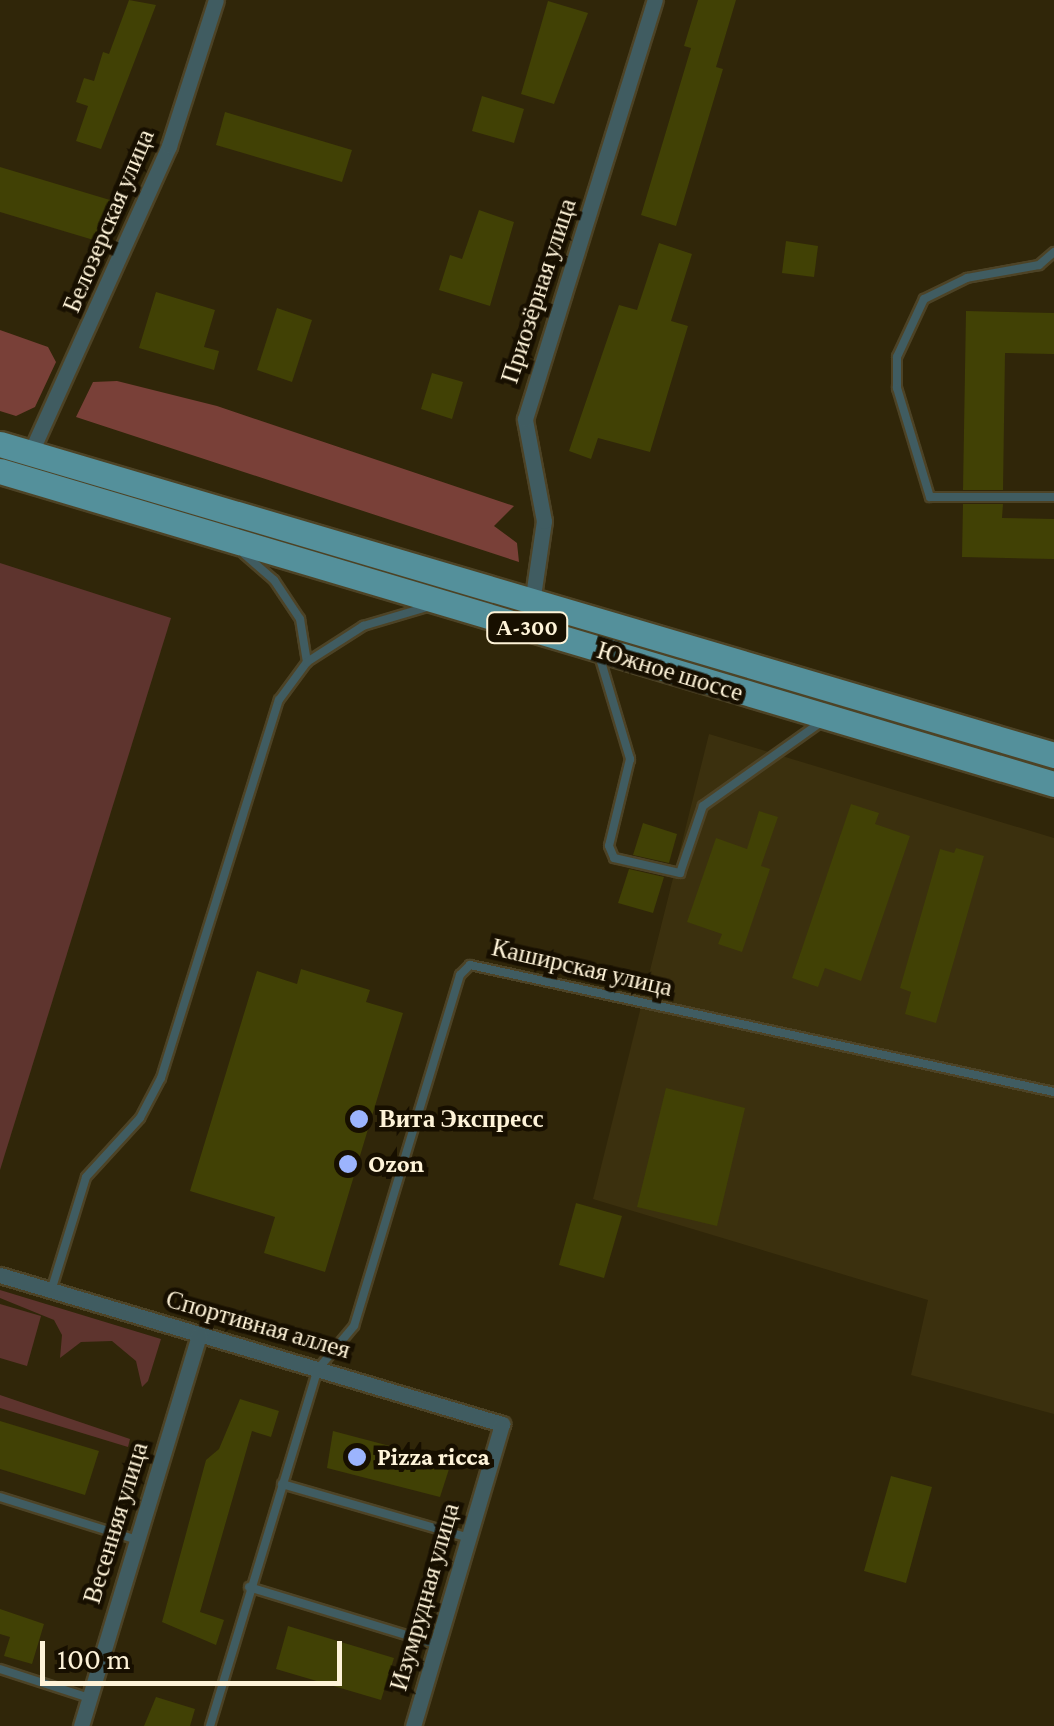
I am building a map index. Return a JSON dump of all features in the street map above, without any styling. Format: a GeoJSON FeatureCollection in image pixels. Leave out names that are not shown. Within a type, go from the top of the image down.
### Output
{"type":"FeatureCollection","features":[{"type":"Feature","properties":{"kind":"main road","name":"Южное шоссе"},"geometry":{"type":"LineString","coordinates":[[0,444],[1054,755]]}},
{"type":"Feature","properties":{"kind":"main road","name":"Южное шоссе"},"geometry":{"type":"LineString","coordinates":[[0,471],[826,720],[1054,784]]}},
{"type":"Feature","properties":{"kind":"street","name":"Белозерская улица"},"geometry":{"type":"LineString","coordinates":[[30,454],[169,146],[216,0]]}},
{"type":"Feature","properties":{"kind":"street","name":"Приозёрная улица"},"geometry":{"type":"LineString","coordinates":[[532,603],[544,521],[524,420],[655,0]]}},
{"type":"Feature","properties":{"kind":"street","name":"Спортивная аллея"},"geometry":{"type":"LineString","coordinates":[[0,1276],[502,1424]]}},
{"type":"Feature","properties":{"kind":"street","name":"Весенняя улица"},"geometry":{"type":"LineString","coordinates":[[81,1726],[199,1334]]}},
{"type":"Feature","properties":{"kind":"street","name":"Изумрудная улица"},"geometry":{"type":"LineString","coordinates":[[413,1726],[502,1424]]}},
{"type":"Feature","properties":{"kind":"lane"},"geometry":{"type":"LineString","coordinates":[[1054,252],[1039,265],[966,278],[924,299],[897,357],[897,388],[930,498],[1054,498]]}},
{"type":"Feature","properties":{"kind":"lane"},"geometry":{"type":"LineString","coordinates":[[228,539],[274,580],[300,618],[308,662]]}},
{"type":"Feature","properties":{"kind":"lane"},"geometry":{"type":"LineString","coordinates":[[51,1290],[86,1178],[140,1118],[160,1078],[279,700],[308,662],[363,626],[442,603]]}},
{"type":"Feature","properties":{"kind":"lane"},"geometry":{"type":"LineString","coordinates":[[598,650],[630,759],[609,846],[614,858],[680,873],[702,806],[826,720]]}},
{"type":"Feature","properties":{"kind":"lane","name":"Каширская улица"},"geometry":{"type":"LineString","coordinates":[[318,1369],[354,1326],[460,975],[470,965],[1054,1092]]}},
{"type":"Feature","properties":{"kind":"lane"},"geometry":{"type":"LineString","coordinates":[[210,1726],[318,1369]]}},
{"type":"Feature","properties":{"kind":"lane"},"geometry":{"type":"LineString","coordinates":[[282,1484],[469,1538]]}},
{"type":"Feature","properties":{"kind":"lane"},"geometry":{"type":"LineString","coordinates":[[0,1497],[138,1540]]}},
{"type":"Feature","properties":{"kind":"lane"},"geometry":{"type":"LineString","coordinates":[[249,1587],[438,1645]]}},
{"type":"Feature","properties":{"kind":"lane"},"geometry":{"type":"LineString","coordinates":[[0,1669],[89,1698]]}},
{"type":"Feature","properties":{"kind":"shaded area"},"geometry":{"type":"Polygon","coordinates":[[[0,330],[48,347],[56,362],[35,407],[16,416],[0,411],[0,330]]]}},
{"type":"Feature","properties":{"kind":"shaded area"},"geometry":{"type":"Polygon","coordinates":[[[117,381],[217,406],[514,506],[494,526],[517,543],[519,562],[76,417],[93,382],[117,381]]]}},
{"type":"Feature","properties":{"kind":"shaded area"},"geometry":{"type":"Polygon","coordinates":[[[0,563],[171,618],[0,1170],[0,563]]]}},
{"type":"Feature","properties":{"kind":"shaded area"},"geometry":{"type":"Polygon","coordinates":[[[709,734],[1054,838],[1054,1414],[911,1375],[928,1300],[593,1199],[709,734]]]}},
{"type":"Feature","properties":{"kind":"shaded area"},"geometry":{"type":"Polygon","coordinates":[[[0,1290],[161,1339],[148,1381],[142,1387],[136,1361],[112,1341],[81,1342],[60,1358],[62,1335],[54,1320],[0,1298],[0,1290]]]}},
{"type":"Feature","properties":{"kind":"shaded area"},"geometry":{"type":"Polygon","coordinates":[[[0,1304],[41,1316],[27,1366],[0,1358],[0,1304]]]}},
{"type":"Feature","properties":{"kind":"shaded area"},"geometry":{"type":"Polygon","coordinates":[[[0,1395],[130,1439],[128,1447],[0,1408],[0,1395]]]}},
{"type":"Feature","properties":{"kind":"building"},"geometry":{"type":"Polygon","coordinates":[[[129,0],[156,5],[101,149],[76,141],[88,106],[76,102],[84,78],[94,81],[103,52],[109,54],[129,0]]]}},
{"type":"Feature","properties":{"kind":"building"},"geometry":{"type":"Polygon","coordinates":[[[698,0],[736,0],[716,67],[723,69],[676,226],[641,215],[691,48],[684,46],[698,0]]]}},
{"type":"Feature","properties":{"kind":"building"},"geometry":{"type":"Polygon","coordinates":[[[548,1],[588,13],[554,104],[521,94],[548,1]]]}},
{"type":"Feature","properties":{"kind":"building"},"geometry":{"type":"Polygon","coordinates":[[[482,96],[524,109],[514,143],[472,131],[482,96]]]}},
{"type":"Feature","properties":{"kind":"building"},"geometry":{"type":"Polygon","coordinates":[[[225,112],[352,150],[342,182],[216,145],[225,112]]]}},
{"type":"Feature","properties":{"kind":"building"},"geometry":{"type":"Polygon","coordinates":[[[0,167],[120,203],[107,244],[0,212],[0,167]]]}},
{"type":"Feature","properties":{"kind":"building"},"geometry":{"type":"Polygon","coordinates":[[[479,210],[514,222],[490,306],[439,290],[450,255],[462,259],[479,210]]]}},
{"type":"Feature","properties":{"kind":"building"},"geometry":{"type":"Polygon","coordinates":[[[786,241],[818,246],[814,277],[782,273],[786,241]]]}},
{"type":"Feature","properties":{"kind":"building"},"geometry":{"type":"Polygon","coordinates":[[[659,243],[692,254],[671,321],[688,326],[650,452],[598,438],[591,459],[569,451],[619,305],[637,310],[659,243]]]}},
{"type":"Feature","properties":{"kind":"building"},"geometry":{"type":"Polygon","coordinates":[[[156,292],[215,310],[204,347],[219,351],[214,370],[139,348],[156,292]]]}},
{"type":"Feature","properties":{"kind":"building"},"geometry":{"type":"Polygon","coordinates":[[[277,308],[312,320],[292,382],[257,370],[277,308]]]}},
{"type":"Feature","properties":{"kind":"building"},"geometry":{"type":"Polygon","coordinates":[[[966,311],[1054,313],[1054,354],[1005,353],[1003,490],[963,490],[966,311]]]}},
{"type":"Feature","properties":{"kind":"building"},"geometry":{"type":"Polygon","coordinates":[[[432,373],[463,382],[452,419],[421,409],[432,373]]]}},
{"type":"Feature","properties":{"kind":"building"},"geometry":{"type":"Polygon","coordinates":[[[963,504],[1003,504],[1002,518],[1054,519],[1054,559],[962,557],[963,504]]]}},
{"type":"Feature","properties":{"kind":"building"},"geometry":{"type":"Polygon","coordinates":[[[851,804],[879,813],[875,824],[910,836],[861,981],[825,968],[818,987],[792,978],[851,804]]]}},
{"type":"Feature","properties":{"kind":"building"},"geometry":{"type":"Polygon","coordinates":[[[759,811],[778,817],[761,866],[770,869],[742,952],[718,944],[722,934],[687,922],[716,838],[747,849],[759,811]]]}},
{"type":"Feature","properties":{"kind":"building"},"geometry":{"type":"Polygon","coordinates":[[[643,823],[677,834],[669,863],[633,855],[643,823]]]}},
{"type":"Feature","properties":{"kind":"building"},"geometry":{"type":"Polygon","coordinates":[[[956,848],[984,856],[936,1023],[905,1014],[911,992],[900,988],[940,849],[954,853],[956,848]]]}},
{"type":"Feature","properties":{"kind":"building"},"geometry":{"type":"Polygon","coordinates":[[[629,869],[664,877],[653,913],[618,903],[629,869]]]}},
{"type":"Feature","properties":{"kind":"building"},"geometry":{"type":"Polygon","coordinates":[[[301,969],[370,990],[366,1002],[403,1013],[325,1272],[264,1253],[275,1217],[190,1191],[257,971],[297,984],[301,969]]]}},
{"type":"Feature","properties":{"kind":"building"},"geometry":{"type":"Polygon","coordinates":[[[666,1088],[745,1108],[717,1226],[637,1207],[666,1088]]]}},
{"type":"Feature","properties":{"kind":"building"},"geometry":{"type":"Polygon","coordinates":[[[576,1203],[622,1216],[604,1278],[559,1265],[576,1203]]]}},
{"type":"Feature","properties":{"kind":"building"},"geometry":{"type":"Polygon","coordinates":[[[240,1399],[279,1411],[271,1437],[252,1431],[200,1612],[224,1620],[216,1645],[162,1622],[206,1460],[219,1449],[240,1399]]]}},
{"type":"Feature","properties":{"kind":"building"},"geometry":{"type":"Polygon","coordinates":[[[0,1421],[99,1451],[85,1495],[0,1469],[0,1421]]]}},
{"type":"Feature","properties":{"kind":"building"},"geometry":{"type":"Polygon","coordinates":[[[333,1431],[439,1459],[450,1466],[440,1497],[327,1468],[333,1431]]]}},
{"type":"Feature","properties":{"kind":"building"},"geometry":{"type":"Polygon","coordinates":[[[891,1476],[932,1487],[906,1583],[864,1571],[891,1476]]]}},
{"type":"Feature","properties":{"kind":"building"},"geometry":{"type":"Polygon","coordinates":[[[0,1609],[44,1624],[32,1664],[4,1656],[10,1637],[0,1634],[0,1609]]]}},
{"type":"Feature","properties":{"kind":"building"},"geometry":{"type":"Polygon","coordinates":[[[288,1626],[394,1658],[381,1700],[276,1669],[288,1626]]]}},
{"type":"Feature","properties":{"kind":"building"},"geometry":{"type":"Polygon","coordinates":[[[156,1697],[195,1709],[190,1726],[144,1726],[156,1697]]]}},
{"type":"Feature","properties":{"kind":"place","name":"Вита Экспресс"},"geometry":{"type":"Point","coordinates":[359,1119]}},
{"type":"Feature","properties":{"kind":"place","name":"Ozon"},"geometry":{"type":"Point","coordinates":[348,1164]}},
{"type":"Feature","properties":{"kind":"place","name":"Pizza ricca"},"geometry":{"type":"Point","coordinates":[357,1457]}}]}
